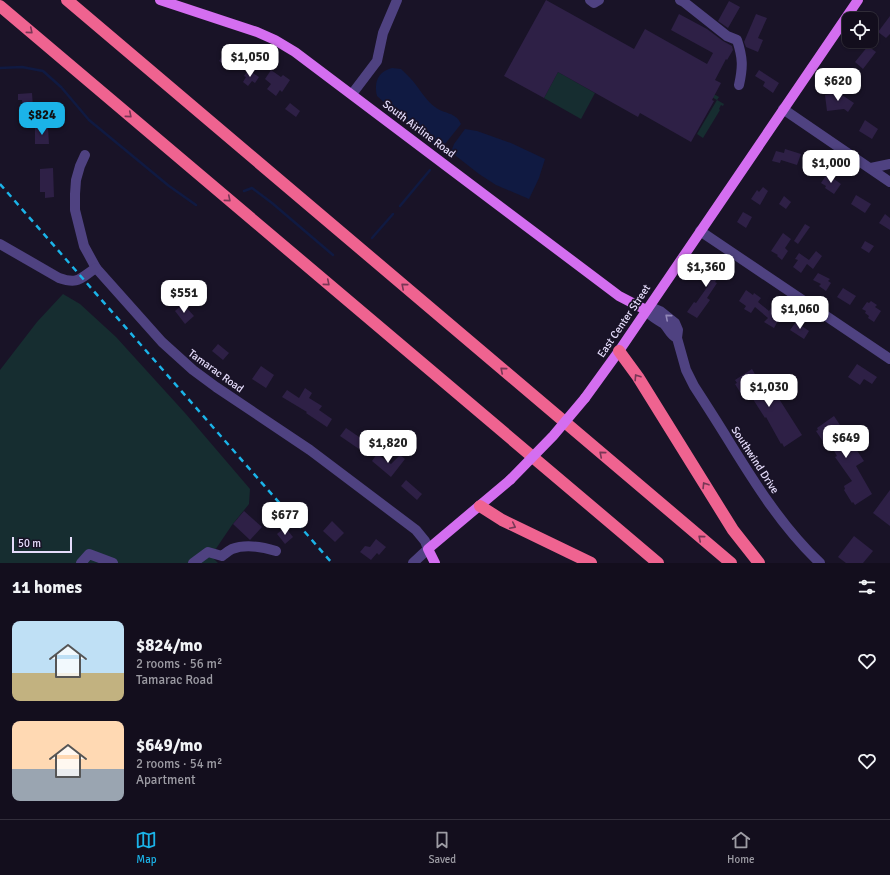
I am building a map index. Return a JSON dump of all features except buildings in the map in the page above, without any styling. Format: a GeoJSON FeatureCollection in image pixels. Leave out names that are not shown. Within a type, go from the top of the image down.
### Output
{"type":"FeatureCollection","features":[{"type":"Feature","properties":{"kind":"highway"},"geometry":{"type":"LineString","coordinates":[[67,0],[731,563]]}},
{"type":"Feature","properties":{"kind":"highway"},"geometry":{"type":"LineString","coordinates":[[0,6],[658,563]]}},
{"type":"Feature","properties":{"kind":"highway"},"geometry":{"type":"LineString","coordinates":[[618,351],[638,377],[733,530],[758,563]]}},
{"type":"Feature","properties":{"kind":"highway"},"geometry":{"type":"LineString","coordinates":[[480,506],[502,520],[591,563]]}},
{"type":"Feature","properties":{"kind":"main road","name":"South Airline Road"},"geometry":{"type":"LineString","coordinates":[[160,0],[267,36],[295,52],[618,296],[646,310]]}},
{"type":"Feature","properties":{"kind":"main road","name":"East Center Street"},"geometry":{"type":"LineString","coordinates":[[428,549],[510,480],[553,436],[585,398],[858,0]]}},
{"type":"Feature","properties":{"kind":"main road"},"geometry":{"type":"LineString","coordinates":[[428,549],[435,563]]}},
{"type":"Feature","properties":{"kind":"street"},"geometry":{"type":"LineString","coordinates":[[352,94],[377,61],[383,33],[397,0]]}},
{"type":"Feature","properties":{"kind":"street"},"geometry":{"type":"LineString","coordinates":[[590,0],[594,3],[598,0]]}},
{"type":"Feature","properties":{"kind":"street"},"geometry":{"type":"LineString","coordinates":[[680,0],[727,36],[737,40],[742,54],[742,68],[739,85]]}},
{"type":"Feature","properties":{"kind":"street"},"geometry":{"type":"LineString","coordinates":[[783,109],[890,182]]}},
{"type":"Feature","properties":{"kind":"street","name":"Tamarac Road"},"geometry":{"type":"LineString","coordinates":[[85,155],[76,180],[75,210],[84,246],[96,268],[176,356],[216,387],[310,450],[410,525],[421,536],[428,549]]}},
{"type":"Feature","properties":{"kind":"street"},"geometry":{"type":"LineString","coordinates":[[871,168],[890,164]]}},
{"type":"Feature","properties":{"kind":"street"},"geometry":{"type":"LineString","coordinates":[[700,231],[890,359]]}},
{"type":"Feature","properties":{"kind":"street"},"geometry":{"type":"LineString","coordinates":[[0,244],[68,282],[77,281],[96,268]]}},
{"type":"Feature","properties":{"kind":"street","name":"Southwind Drive"},"geometry":{"type":"LineString","coordinates":[[646,310],[655,309],[668,316],[677,327],[677,338],[686,370],[694,386],[757,487],[782,521],[820,563]]}},
{"type":"Feature","properties":{"kind":"street"},"geometry":{"type":"LineString","coordinates":[[192,563],[208,552],[222,556],[232,549],[247,546],[267,548],[276,551]]}},
{"type":"Feature","properties":{"kind":"street","name":"East Center Street"},"geometry":{"type":"LineString","coordinates":[[413,563],[428,549]]}},
{"type":"Feature","properties":{"kind":"street"},"geometry":{"type":"LineString","coordinates":[[81,563],[89,554],[113,563]]}},
{"type":"Feature","properties":{"kind":"green space"},"geometry":{"type":"Polygon","coordinates":[[[558,72],[595,93],[581,119],[544,98],[558,72]]]}},
{"type":"Feature","properties":{"kind":"green space"},"geometry":{"type":"Polygon","coordinates":[[[694,83],[719,97],[717,100],[692,86],[694,83]]]}},
{"type":"Feature","properties":{"kind":"green space"},"geometry":{"type":"Polygon","coordinates":[[[717,100],[724,104],[723,106],[721,105],[720,110],[703,138],[697,134],[717,100]]]}},
{"type":"Feature","properties":{"kind":"green space"},"geometry":{"type":"Polygon","coordinates":[[[63,294],[80,304],[116,337],[185,413],[250,489],[249,504],[232,525],[211,556],[218,563],[0,563],[0,370],[37,322],[63,294]]]}},
{"type":"Feature","properties":{"kind":"water"},"geometry":{"type":"Polygon","coordinates":[[[392,68],[401,69],[413,81],[432,105],[453,115],[459,120],[461,124],[441,149],[417,131],[377,96],[376,86],[378,78],[383,72],[392,68]]]}},
{"type":"Feature","properties":{"kind":"water"},"geometry":{"type":"Polygon","coordinates":[[[465,129],[477,131],[511,143],[545,159],[539,178],[529,199],[496,185],[451,152],[454,144],[465,129]]]}},
{"type":"Feature","properties":{"kind":"waterway"},"geometry":{"type":"LineString","coordinates":[[0,68],[22,67],[43,71],[61,87],[89,120],[169,186],[196,205]]}},
{"type":"Feature","properties":{"kind":"waterway"},"geometry":{"type":"LineString","coordinates":[[400,206],[430,170]]}},
{"type":"Feature","properties":{"kind":"waterway"},"geometry":{"type":"LineString","coordinates":[[244,191],[252,188],[333,255]]}},
{"type":"Feature","properties":{"kind":"waterway"},"geometry":{"type":"LineString","coordinates":[[372,238],[393,214]]}},
{"type":"Feature","properties":{"kind":"railway"},"geometry":{"type":"LineString","coordinates":[[0,184],[332,563]]}}]}
